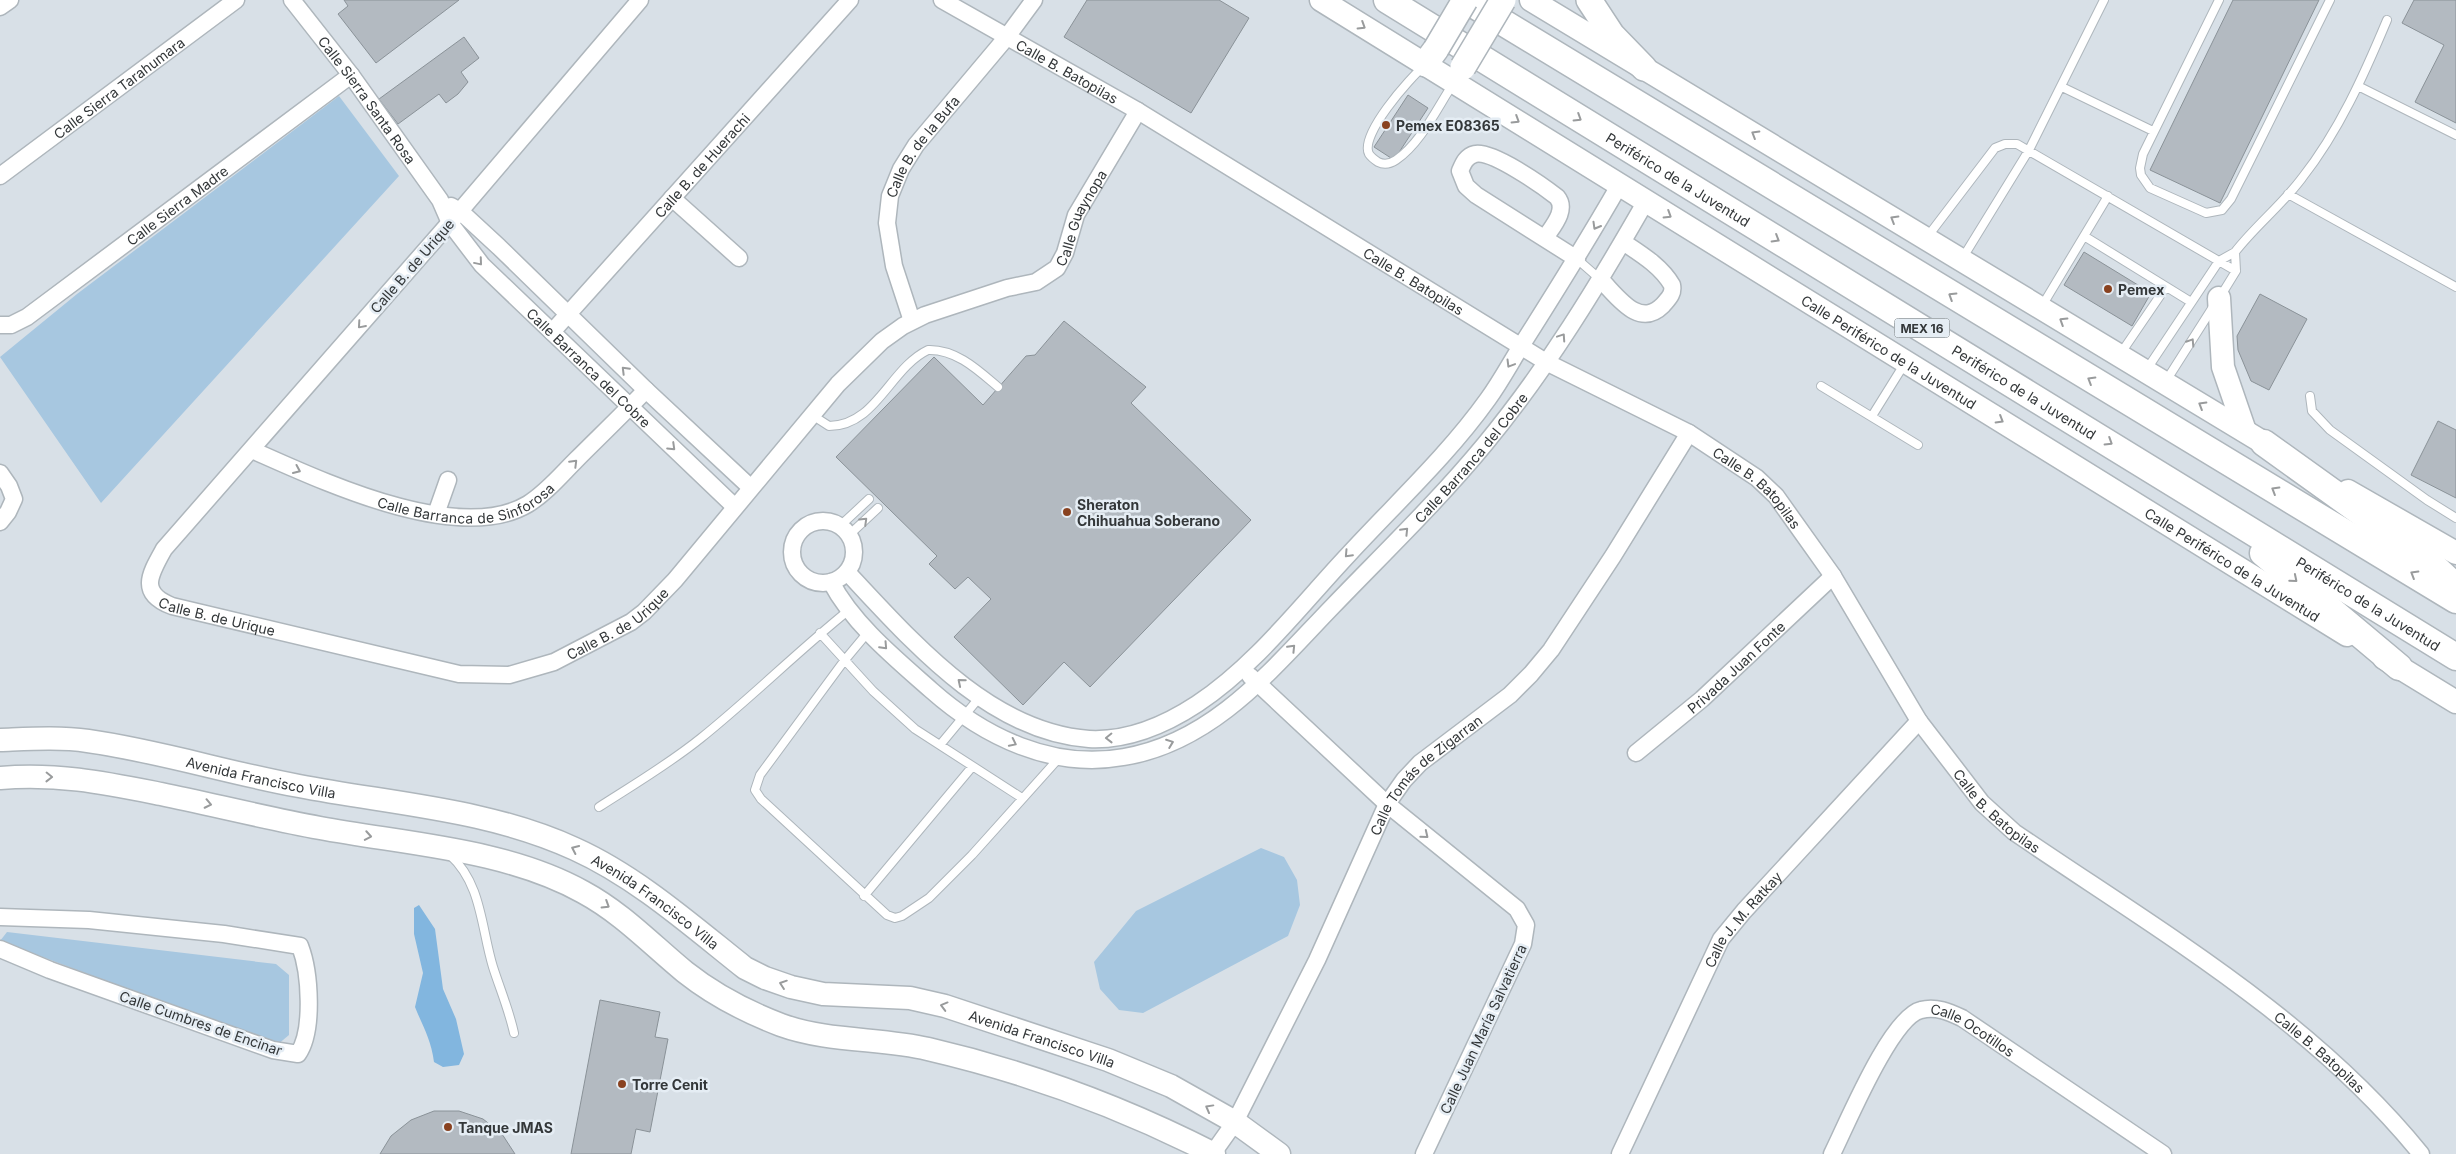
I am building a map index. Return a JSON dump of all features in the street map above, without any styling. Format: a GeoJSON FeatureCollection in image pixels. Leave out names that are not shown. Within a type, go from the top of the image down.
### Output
{"type":"FeatureCollection","features":[{"type":"Feature","properties":{"kind":"highway","name":"Periférico de la Juventud"},"geometry":{"type":"LineString","coordinates":[[1387,0],[2456,656]]}},
{"type":"Feature","properties":{"kind":"highway"},"geometry":{"type":"LineString","coordinates":[[1466,0],[2456,600]]}},
{"type":"Feature","properties":{"kind":"highway"},"geometry":{"type":"LineString","coordinates":[[2255,437],[2427,560],[2456,586]]}},
{"type":"Feature","properties":{"kind":"highway"},"geometry":{"type":"LineString","coordinates":[[2190,492],[2399,667]]}},
{"type":"Feature","properties":{"kind":"main road","name":"Calle Periférico de la Juventud"},"geometry":{"type":"LineString","coordinates":[[1321,0],[1431,57],[1459,74],[1646,201],[2456,702]]}},
{"type":"Feature","properties":{"kind":"main road"},"geometry":{"type":"LineString","coordinates":[[1431,57],[1466,0]]}},
{"type":"Feature","properties":{"kind":"main road"},"geometry":{"type":"LineString","coordinates":[[1459,74],[1503,0]]}},
{"type":"Feature","properties":{"kind":"main road"},"geometry":{"type":"LineString","coordinates":[[1531,0],[1962,259],[2145,372],[2456,553]]}},
{"type":"Feature","properties":{"kind":"main road"},"geometry":{"type":"LineString","coordinates":[[1589,0],[1612,35],[1644,68]]}},
{"type":"Feature","properties":{"kind":"main road"},"geometry":{"type":"LineString","coordinates":[[2219,298],[2222,367],[2255,437]]}},
{"type":"Feature","properties":{"kind":"main road","name":"Avenida Francisco Villa"},"geometry":{"type":"LineString","coordinates":[[0,740],[48,738],[133,748],[298,786],[458,812],[513,824],[575,849],[610,866],[745,968],[765,978],[823,994],[901,998],[945,1006],[1108,1060],[1170,1086],[1236,1122],[1279,1154]]}},
{"type":"Feature","properties":{"kind":"main road"},"geometry":{"type":"LineString","coordinates":[[0,778],[70,777],[106,783],[318,828],[442,849],[520,866],[553,876],[584,892],[621,915],[687,973],[750,1013],[786,1027],[858,1039],[893,1042],[930,1050],[1034,1079],[1086,1097],[1214,1154]]}},
{"type":"Feature","properties":{"kind":"street"},"geometry":{"type":"LineString","coordinates":[[0,7],[10,0]]}},
{"type":"Feature","properties":{"kind":"street","name":"Calle Sierra Tarahumara"},"geometry":{"type":"LineString","coordinates":[[0,176],[236,0]]}},
{"type":"Feature","properties":{"kind":"street","name":"Calle Sierra Santa Rosa"},"geometry":{"type":"LineString","coordinates":[[292,0],[351,75],[440,200],[455,217]]}},
{"type":"Feature","properties":{"kind":"street","name":"Calle B. de Urique"},"geometry":{"type":"LineString","coordinates":[[640,0],[455,217],[164,549],[152,570],[150,590],[155,597],[172,606],[459,674],[496,676],[533,669],[554,662],[631,622],[675,580],[734,506],[838,384],[882,342],[912,320]]}},
{"type":"Feature","properties":{"kind":"street","name":"Calle B. de Huerachi"},"geometry":{"type":"LineString","coordinates":[[552,332],[850,0]]}},
{"type":"Feature","properties":{"kind":"street","name":"Calle B. Batopilas"},"geometry":{"type":"LineString","coordinates":[[942,0],[1006,38],[1138,111],[1546,362],[1689,433],[1743,467],[1770,490],[1792,517],[1833,576],[1919,721],[1982,803],[2014,832],[2253,995],[2330,1059],[2405,1135],[2421,1154]]}},
{"type":"Feature","properties":{"kind":"street","name":"Calle B. de la Bufa"},"geometry":{"type":"LineString","coordinates":[[912,320],[894,266],[887,223],[890,196],[901,169],[916,145],[1006,38],[1034,0]]}},
{"type":"Feature","properties":{"kind":"street","name":"Calle Sierra Madre"},"geometry":{"type":"LineString","coordinates":[[0,325],[11,325],[26,316],[351,75]]}},
{"type":"Feature","properties":{"kind":"street","name":"Calle Guaynopa"},"geometry":{"type":"LineString","coordinates":[[912,320],[1007,288],[1036,282],[1057,268],[1065,253],[1076,215],[1138,111]]}},
{"type":"Feature","properties":{"kind":"street"},"geometry":{"type":"LineString","coordinates":[[1545,238],[1561,211],[1560,201],[1557,197],[1519,172],[1487,156],[1473,154],[1467,158],[1460,171],[1466,186],[1476,195],[1577,259]]}},
{"type":"Feature","properties":{"kind":"street","name":"Calle Barranca del Cobre"},"geometry":{"type":"LineString","coordinates":[[847,572],[893,620],[979,698],[1002,712],[1024,722],[1067,736],[1090,739],[1117,738],[1140,732],[1195,705],[1242,668],[1433,466],[1487,401],[1577,259],[1620,184]]}},
{"type":"Feature","properties":{"kind":"street"},"geometry":{"type":"LineString","coordinates":[[672,198],[739,258]]}},
{"type":"Feature","properties":{"kind":"street","name":"Calle Barranca del Cobre"},"geometry":{"type":"LineString","coordinates":[[831,582],[849,610],[892,655],[964,718],[1022,747],[1059,758],[1103,760],[1147,752],[1180,739],[1204,726],[1227,710],[1258,683],[1452,483],[1488,441],[1546,362],[1601,280],[1646,201]]}},
{"type":"Feature","properties":{"kind":"street","name":"Calle Barranca del Cobre"},"geometry":{"type":"LineString","coordinates":[[455,217],[567,314],[750,487]]}},
{"type":"Feature","properties":{"kind":"street","name":"Calle Barranca del Cobre"},"geometry":{"type":"LineString","coordinates":[[455,217],[482,265],[734,506]]}},
{"type":"Feature","properties":{"kind":"street"},"geometry":{"type":"LineString","coordinates":[[1601,280],[1624,303],[1642,314],[1656,311],[1670,297],[1672,285],[1665,275],[1655,265],[1623,242]]}},
{"type":"Feature","properties":{"kind":"street","name":"Calle Barranca de Sinforosa"},"geometry":{"type":"LineString","coordinates":[[252,450],[328,484],[382,501],[436,514],[466,518],[493,516],[511,512],[529,503],[557,480],[646,390]]}},
{"type":"Feature","properties":{"kind":"street","name":"Calle Tomás de Zigarran"},"geometry":{"type":"LineString","coordinates":[[1214,1154],[1236,1122],[1317,960],[1388,804],[1404,780],[1420,763],[1510,695],[1532,674],[1551,650],[1613,556],[1689,433]]}},
{"type":"Feature","properties":{"kind":"street"},"geometry":{"type":"LineString","coordinates":[[1433,466],[1452,483]]}},
{"type":"Feature","properties":{"kind":"street"},"geometry":{"type":"LineString","coordinates":[[0,473],[9,486],[14,499],[8,512],[0,522]]}},
{"type":"Feature","properties":{"kind":"street"},"geometry":{"type":"LineString","coordinates":[[436,514],[448,480]]}},
{"type":"Feature","properties":{"kind":"street"},"geometry":{"type":"LineString","coordinates":[[824,521],[845,530],[854,556],[847,572],[831,582],[813,582],[799,572],[792,556],[792,547],[800,531],[815,522],[824,521]]}},
{"type":"Feature","properties":{"kind":"street","name":"Privada Juan Fonte"},"geometry":{"type":"LineString","coordinates":[[1636,753],[1702,699],[1833,576]]}},
{"type":"Feature","properties":{"kind":"street","name":"Calle Juan María Salvatierra"},"geometry":{"type":"LineString","coordinates":[[1242,668],[1388,804],[1517,909],[1526,925],[1524,944],[1424,1154]]}},
{"type":"Feature","properties":{"kind":"street","name":"Calle J. M. Ratkay"},"geometry":{"type":"LineString","coordinates":[[1620,1154],[1721,939],[1744,911],[1919,721]]}},
{"type":"Feature","properties":{"kind":"street"},"geometry":{"type":"LineString","coordinates":[[1140,732],[1147,752]]}},
{"type":"Feature","properties":{"kind":"street","name":"Calle Cumbres de Encinar"},"geometry":{"type":"LineString","coordinates":[[0,917],[89,920],[224,934],[300,946],[307,972],[307,1032],[305,1043],[298,1054],[273,1050],[50,970],[0,949]]}},
{"type":"Feature","properties":{"kind":"street","name":"Calle Ocotillos"},"geometry":{"type":"LineString","coordinates":[[1832,1154],[1886,1046],[1897,1028],[1906,1018],[1920,1010],[1935,1008],[1962,1018],[2163,1154]]}},
{"type":"Feature","properties":{"kind":"lane"},"geometry":{"type":"LineString","coordinates":[[1962,259],[2029,150],[2104,0]]}},
{"type":"Feature","properties":{"kind":"lane"},"geometry":{"type":"LineString","coordinates":[[2219,0],[2153,131],[2140,168],[2144,182],[2150,188],[2198,210],[2213,213],[2222,210],[2239,183],[2330,0]]}},
{"type":"Feature","properties":{"kind":"lane"},"geometry":{"type":"LineString","coordinates":[[2145,372],[2219,261],[2235,252],[2262,220],[2300,181],[2327,142],[2358,86],[2387,20]]}},
{"type":"Feature","properties":{"kind":"lane"},"geometry":{"type":"LineString","coordinates":[[1431,57],[1400,90],[1371,137],[1368,144],[1369,154],[1377,161],[1383,164],[1390,163],[1407,150],[1459,74]]}},
{"type":"Feature","properties":{"kind":"lane"},"geometry":{"type":"LineString","coordinates":[[2358,86],[2456,135]]}},
{"type":"Feature","properties":{"kind":"lane"},"geometry":{"type":"LineString","coordinates":[[2062,87],[2153,131]]}},
{"type":"Feature","properties":{"kind":"lane"},"geometry":{"type":"LineString","coordinates":[[1926,238],[1994,148],[2005,144],[2017,144],[2236,271]]}},
{"type":"Feature","properties":{"kind":"lane"},"geometry":{"type":"LineString","coordinates":[[2288,194],[2456,287]]}},
{"type":"Feature","properties":{"kind":"lane"},"geometry":{"type":"LineString","coordinates":[[2041,307],[2108,196]]}},
{"type":"Feature","properties":{"kind":"lane"},"geometry":{"type":"LineString","coordinates":[[2084,236],[2191,302]]}},
{"type":"Feature","properties":{"kind":"lane"},"geometry":{"type":"LineString","coordinates":[[2165,383],[2236,271],[2235,252]]}},
{"type":"Feature","properties":{"kind":"lane"},"geometry":{"type":"LineString","coordinates":[[1577,259],[1601,280]]}},
{"type":"Feature","properties":{"kind":"lane"},"geometry":{"type":"LineString","coordinates":[[2119,356],[2166,287]]}},
{"type":"Feature","properties":{"kind":"lane"},"geometry":{"type":"LineString","coordinates":[[812,415],[829,426],[849,422],[862,415],[878,400],[910,361],[928,350],[948,352],[998,387]]}},
{"type":"Feature","properties":{"kind":"lane"},"geometry":{"type":"LineString","coordinates":[[1872,416],[1905,362]]}},
{"type":"Feature","properties":{"kind":"lane"},"geometry":{"type":"LineString","coordinates":[[1821,386],[1918,445]]}},
{"type":"Feature","properties":{"kind":"lane"},"geometry":{"type":"LineString","coordinates":[[2310,396],[2312,411],[2330,430],[2427,500],[2456,518]]}},
{"type":"Feature","properties":{"kind":"lane"},"geometry":{"type":"LineString","coordinates":[[845,530],[869,499]]}},
{"type":"Feature","properties":{"kind":"lane"},"geometry":{"type":"LineString","coordinates":[[845,530],[878,508]]}},
{"type":"Feature","properties":{"kind":"lane"},"geometry":{"type":"LineString","coordinates":[[599,807],[700,739],[820,633],[849,610]]}},
{"type":"Feature","properties":{"kind":"lane"},"geometry":{"type":"LineString","coordinates":[[869,631],[844,661],[757,780],[755,790],[761,799],[882,912],[894,918],[913,910],[929,898],[972,855],[1059,758]]}},
{"type":"Feature","properties":{"kind":"lane"},"geometry":{"type":"LineString","coordinates":[[820,633],[844,661],[893,711],[914,729],[1022,798]]}},
{"type":"Feature","properties":{"kind":"lane"},"geometry":{"type":"LineString","coordinates":[[940,745],[979,698]]}},
{"type":"Feature","properties":{"kind":"lane"},"geometry":{"type":"LineString","coordinates":[[864,896],[972,767]]}},
{"type":"Feature","properties":{"kind":"lane"},"geometry":{"type":"LineString","coordinates":[[442,849],[461,865],[477,898],[493,966],[514,1033]]}},
{"type":"Feature","properties":{"kind":"shaded area"},"geometry":{"type":"Polygon","coordinates":[[[339,96],[399,176],[101,503],[0,357],[77,294],[339,96]]]}},
{"type":"Feature","properties":{"kind":"shaded area"},"geometry":{"type":"Polygon","coordinates":[[[1261,848],[1284,857],[1297,880],[1300,905],[1288,936],[1143,1013],[1119,1010],[1100,989],[1094,962],[1136,911],[1261,848]]]}},
{"type":"Feature","properties":{"kind":"shaded area"},"geometry":{"type":"Polygon","coordinates":[[[419,905],[435,929],[443,989],[456,1019],[464,1054],[459,1065],[443,1067],[434,1062],[429,1040],[415,1007],[423,973],[414,934],[414,908],[419,905]]]}},
{"type":"Feature","properties":{"kind":"shaded area"},"geometry":{"type":"Polygon","coordinates":[[[7,932],[276,964],[289,975],[289,1035],[277,1045],[0,941],[7,932]]]}},
{"type":"Feature","properties":{"kind":"building"},"geometry":{"type":"Polygon","coordinates":[[[344,0],[459,0],[376,63],[338,14],[348,6],[344,0]]]}},
{"type":"Feature","properties":{"kind":"building"},"geometry":{"type":"Polygon","coordinates":[[[1087,0],[1219,0],[1249,18],[1191,113],[1064,37],[1087,0]]]}},
{"type":"Feature","properties":{"kind":"building"},"geometry":{"type":"Polygon","coordinates":[[[2233,0],[2319,0],[2220,203],[2150,170],[2233,0]]]}},
{"type":"Feature","properties":{"kind":"building"},"geometry":{"type":"Polygon","coordinates":[[[2414,0],[2456,0],[2456,123],[2415,102],[2444,45],[2402,23],[2414,0]]]}},
{"type":"Feature","properties":{"kind":"building"},"geometry":{"type":"Polygon","coordinates":[[[464,37],[479,58],[461,72],[468,82],[458,94],[446,103],[439,94],[398,124],[379,99],[464,37]]]}},
{"type":"Feature","properties":{"kind":"building"},"geometry":{"type":"Polygon","coordinates":[[[1408,95],[1428,108],[1394,160],[1374,147],[1408,95]]]}},
{"type":"Feature","properties":{"kind":"building","name":"Pemex"},"geometry":{"type":"Polygon","coordinates":[[[2084,252],[2151,293],[2132,326],[2064,285],[2084,252]]]}},
{"type":"Feature","properties":{"kind":"building"},"geometry":{"type":"Polygon","coordinates":[[[2260,294],[2307,319],[2269,390],[2251,381],[2238,350],[2237,336],[2260,294]]]}},
{"type":"Feature","properties":{"kind":"building","name":"Sheraton Chihuahua Soberano"},"geometry":{"type":"Polygon","coordinates":[[[1064,321],[1146,387],[1131,403],[1251,520],[1090,687],[1064,662],[1023,705],[954,637],[991,599],[968,577],[955,589],[929,564],[937,556],[836,457],[934,357],[983,405],[1026,356],[1035,355],[1064,321]]]}},
{"type":"Feature","properties":{"kind":"building"},"geometry":{"type":"Polygon","coordinates":[[[2438,421],[2456,430],[2456,498],[2411,475],[2438,421]]]}},
{"type":"Feature","properties":{"kind":"building","name":"Torre Cenit"},"geometry":{"type":"Polygon","coordinates":[[[600,1000],[660,1012],[655,1037],[668,1039],[650,1132],[636,1129],[631,1154],[571,1154],[600,1000]]]}},
{"type":"Feature","properties":{"kind":"building","name":"Tanque JMAS"},"geometry":{"type":"Polygon","coordinates":[[[434,1111],[459,1111],[483,1119],[502,1134],[515,1154],[380,1154],[391,1136],[411,1120],[434,1111]]]}},
{"type":"Feature","properties":{"kind":"place","name":"Pemex E08365"},"geometry":{"type":"Point","coordinates":[1386,125]}},
{"type":"Feature","properties":{"kind":"place","name":"Pemex"},"geometry":{"type":"Point","coordinates":[2108,289]}},
{"type":"Feature","properties":{"kind":"place","name":"Sheraton Chihuahua Soberano"},"geometry":{"type":"Point","coordinates":[1067,512]}},
{"type":"Feature","properties":{"kind":"place","name":"Torre Cenit"},"geometry":{"type":"Point","coordinates":[622,1084]}},
{"type":"Feature","properties":{"kind":"place","name":"Tanque JMAS"},"geometry":{"type":"Point","coordinates":[448,1127]}}]}
